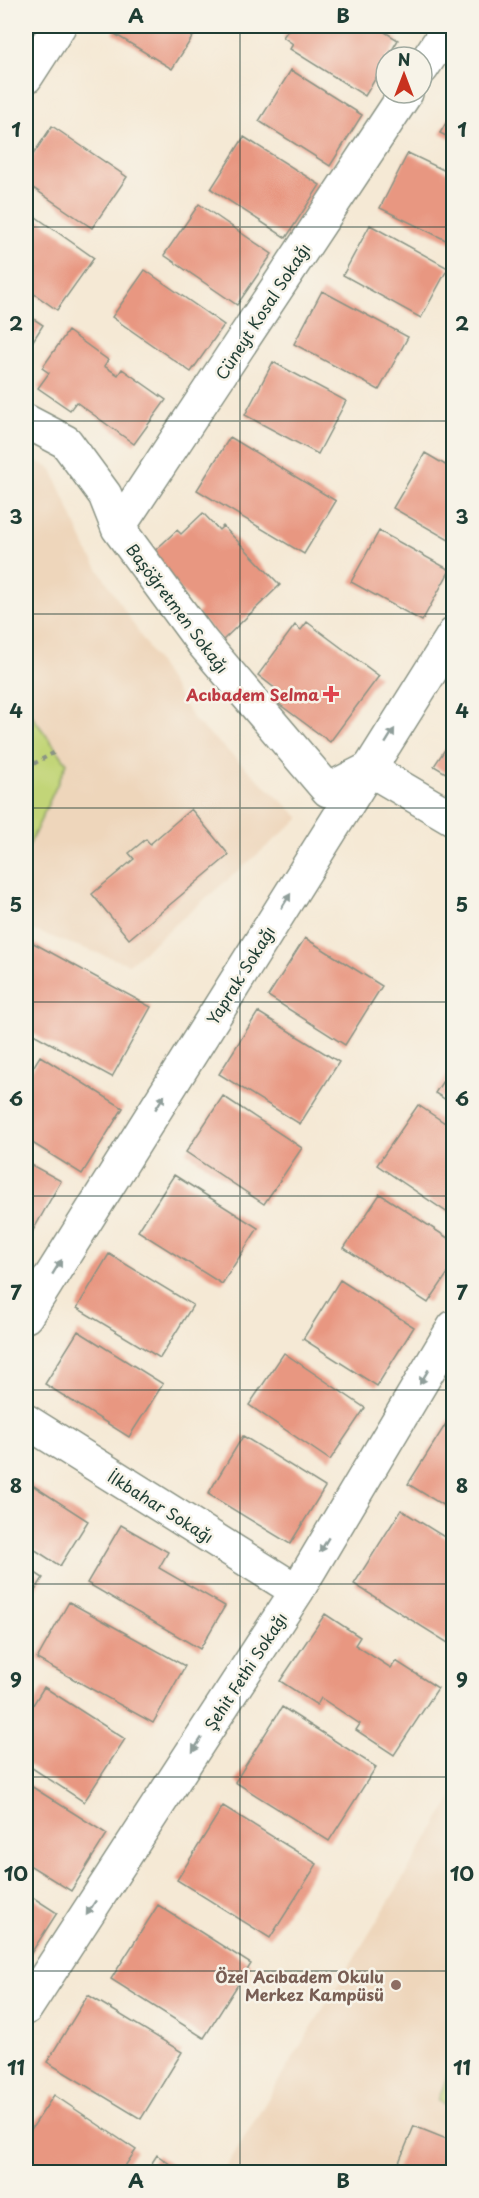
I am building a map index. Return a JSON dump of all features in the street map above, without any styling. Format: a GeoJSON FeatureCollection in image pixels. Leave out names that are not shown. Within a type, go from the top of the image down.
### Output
{"type":"FeatureCollection","features":[{"type":"Feature","properties":{"kind":"street"},"geometry":{"type":"LineString","coordinates":[[26,77],[58,26]]}},
{"type":"Feature","properties":{"kind":"street"},"geometry":{"type":"LineString","coordinates":[[434,50],[450,26]]}},
{"type":"Feature","properties":{"kind":"street","name":"Cüneyt Kosal Sokağı"},"geometry":{"type":"LineString","coordinates":[[118,528],[398,105]]}},
{"type":"Feature","properties":{"kind":"street","name":"Başöğretmen Sokağı"},"geometry":{"type":"LineString","coordinates":[[26,421],[66,442],[105,495],[118,528],[202,642],[328,790],[369,769]]}},
{"type":"Feature","properties":{"kind":"street","name":"Yaprak Sokağı"},"geometry":{"type":"LineString","coordinates":[[26,1316],[453,634]]}},
{"type":"Feature","properties":{"kind":"street"},"geometry":{"type":"LineString","coordinates":[[369,769],[453,819]]}},
{"type":"Feature","properties":{"kind":"street","name":"Şehit Fethi Sokağı"},"geometry":{"type":"LineString","coordinates":[[26,2008],[297,1591],[453,1327]]}},
{"type":"Feature","properties":{"kind":"street","name":"İlkbahar Sokağı"},"geometry":{"type":"LineString","coordinates":[[26,1421],[297,1591]]}},
{"type":"Feature","properties":{"kind":"path"},"geometry":{"type":"LineString","coordinates":[[26,768],[57,752]]}},
{"type":"Feature","properties":{"kind":"shaded area"},"geometry":{"type":"Polygon","coordinates":[[[26,456],[52,469],[87,551],[194,720],[300,818],[129,964],[26,928],[26,456]]]}},
{"type":"Feature","properties":{"kind":"shaded area","name":"Özel Acıbadem Okulu Merkez Kampüsü"},"geometry":{"type":"Polygon","coordinates":[[[453,1797],[453,2172],[223,2172],[453,1797]]]}},
{"type":"Feature","properties":{"kind":"green space"},"geometry":{"type":"Polygon","coordinates":[[[26,708],[67,763],[26,852],[26,708]]]}},
{"type":"Feature","properties":{"kind":"green space"},"geometry":{"type":"Polygon","coordinates":[[[453,2060],[454,2107],[438,2101],[453,2060]]]}},
{"type":"Feature","properties":{"kind":"building"},"geometry":{"type":"Polygon","coordinates":[[[26,26],[34,26],[26,39],[26,26]]]}},
{"type":"Feature","properties":{"kind":"building"},"geometry":{"type":"Polygon","coordinates":[[[118,26],[199,27],[172,69],[113,33],[118,26]]]}},
{"type":"Feature","properties":{"kind":"building"},"geometry":{"type":"Polygon","coordinates":[[[291,26],[375,26],[398,40],[395,45],[374,45],[374,81],[365,96],[290,49],[293,44],[283,37],[291,26]]]}},
{"type":"Feature","properties":{"kind":"building"},"geometry":{"type":"Polygon","coordinates":[[[291,70],[362,115],[330,166],[259,121],[291,70]]]}},
{"type":"Feature","properties":{"kind":"building"},"geometry":{"type":"Polygon","coordinates":[[[454,110],[454,140],[440,133],[454,110]]]}},
{"type":"Feature","properties":{"kind":"building"},"geometry":{"type":"Polygon","coordinates":[[[52,126],[127,177],[92,228],[26,183],[26,165],[52,126]]]}},
{"type":"Feature","properties":{"kind":"building"},"geometry":{"type":"Polygon","coordinates":[[[244,137],[320,185],[286,238],[211,189],[244,137]]]}},
{"type":"Feature","properties":{"kind":"building"},"geometry":{"type":"Polygon","coordinates":[[[408,153],[454,175],[454,244],[380,208],[408,153]]]}},
{"type":"Feature","properties":{"kind":"building"},"geometry":{"type":"Polygon","coordinates":[[[199,204],[272,254],[237,305],[164,255],[199,204]]]}},
{"type":"Feature","properties":{"kind":"building"},"geometry":{"type":"Polygon","coordinates":[[[26,210],[94,258],[57,310],[26,288],[26,210]]]}},
{"type":"Feature","properties":{"kind":"building"},"geometry":{"type":"Polygon","coordinates":[[[370,225],[448,268],[421,318],[343,275],[370,225]]]}},
{"type":"Feature","properties":{"kind":"building"},"geometry":{"type":"Polygon","coordinates":[[[145,270],[224,325],[191,372],[112,317],[145,270]]]}},
{"type":"Feature","properties":{"kind":"building"},"geometry":{"type":"Polygon","coordinates":[[[322,291],[408,337],[379,390],[294,344],[322,291]]]}},
{"type":"Feature","properties":{"kind":"building"},"geometry":{"type":"Polygon","coordinates":[[[26,314],[43,325],[26,352],[26,314]]]}},
{"type":"Feature","properties":{"kind":"building"},"geometry":{"type":"Polygon","coordinates":[[[68,331],[108,360],[104,366],[118,375],[122,369],[166,400],[134,444],[76,402],[70,410],[38,388],[49,373],[42,368],[68,331]]]}},
{"type":"Feature","properties":{"kind":"building"},"geometry":{"type":"Polygon","coordinates":[[[273,362],[346,401],[318,454],[245,415],[273,362]]]}},
{"type":"Feature","properties":{"kind":"building"},"geometry":{"type":"Polygon","coordinates":[[[454,403],[454,417],[453,417],[449,404],[454,403]]]}},
{"type":"Feature","properties":{"kind":"building"},"geometry":{"type":"Polygon","coordinates":[[[230,437],[336,501],[304,554],[197,490],[230,437]]]}},
{"type":"Feature","properties":{"kind":"building"},"geometry":{"type":"Polygon","coordinates":[[[425,453],[454,470],[454,543],[393,508],[425,453]]]}},
{"type":"Feature","properties":{"kind":"building"},"geometry":{"type":"Polygon","coordinates":[[[203,513],[219,530],[223,526],[280,585],[222,641],[197,614],[200,610],[148,557],[177,530],[181,534],[203,513]]]}},
{"type":"Feature","properties":{"kind":"building"},"geometry":{"type":"Polygon","coordinates":[[[379,531],[450,570],[422,621],[351,582],[379,531]]]}},
{"type":"Feature","properties":{"kind":"building"},"geometry":{"type":"Polygon","coordinates":[[[307,622],[379,676],[330,742],[271,698],[277,690],[258,675],[295,625],[301,630],[307,622]]]}},
{"type":"Feature","properties":{"kind":"building"},"geometry":{"type":"Polygon","coordinates":[[[454,736],[454,778],[434,766],[454,736]]]}},
{"type":"Feature","properties":{"kind":"building"},"geometry":{"type":"Polygon","coordinates":[[[191,809],[229,855],[129,939],[92,894],[134,859],[129,853],[146,839],[150,844],[191,809]]]}},
{"type":"Feature","properties":{"kind":"building"},"geometry":{"type":"Polygon","coordinates":[[[305,938],[382,986],[345,1045],[268,996],[305,938]]]}},
{"type":"Feature","properties":{"kind":"building"},"geometry":{"type":"Polygon","coordinates":[[[26,939],[151,1007],[112,1077],[26,1030],[26,939]]]}},
{"type":"Feature","properties":{"kind":"building"},"geometry":{"type":"Polygon","coordinates":[[[258,1012],[339,1062],[300,1124],[219,1074],[258,1012]]]}},
{"type":"Feature","properties":{"kind":"building"},"geometry":{"type":"Polygon","coordinates":[[[40,1056],[123,1108],[82,1174],[26,1139],[26,1079],[40,1056]]]}},
{"type":"Feature","properties":{"kind":"building"},"geometry":{"type":"Polygon","coordinates":[[[454,1064],[454,1105],[435,1093],[454,1064]]]}},
{"type":"Feature","properties":{"kind":"building"},"geometry":{"type":"Polygon","coordinates":[[[223,1096],[302,1148],[264,1204],[186,1152],[223,1096]]]}},
{"type":"Feature","properties":{"kind":"building"},"geometry":{"type":"Polygon","coordinates":[[[418,1105],[454,1129],[454,1217],[377,1165],[418,1105]]]}},
{"type":"Feature","properties":{"kind":"building"},"geometry":{"type":"Polygon","coordinates":[[[26,1162],[61,1181],[27,1241],[26,1240],[26,1162]]]}},
{"type":"Feature","properties":{"kind":"building"},"geometry":{"type":"Polygon","coordinates":[[[174,1175],[258,1228],[222,1284],[138,1231],[174,1175]]]}},
{"type":"Feature","properties":{"kind":"building"},"geometry":{"type":"Polygon","coordinates":[[[380,1194],[454,1242],[454,1264],[428,1303],[344,1248],[380,1194]]]}},
{"type":"Feature","properties":{"kind":"building"},"geometry":{"type":"Polygon","coordinates":[[[109,1254],[193,1305],[160,1358],[77,1308],[109,1254]]]}},
{"type":"Feature","properties":{"kind":"building"},"geometry":{"type":"Polygon","coordinates":[[[340,1280],[414,1327],[377,1386],[303,1339],[340,1280]]]}},
{"type":"Feature","properties":{"kind":"building"},"geometry":{"type":"Polygon","coordinates":[[[78,1331],[163,1384],[129,1437],[45,1384],[78,1331]]]}},
{"type":"Feature","properties":{"kind":"building"},"geometry":{"type":"Polygon","coordinates":[[[284,1353],[365,1408],[330,1460],[249,1405],[284,1353]]]}},
{"type":"Feature","properties":{"kind":"building"},"geometry":{"type":"Polygon","coordinates":[[[454,1411],[454,1512],[408,1484],[454,1411]]]}},
{"type":"Feature","properties":{"kind":"building"},"geometry":{"type":"Polygon","coordinates":[[[243,1436],[325,1487],[290,1544],[208,1494],[243,1436]]]}},
{"type":"Feature","properties":{"kind":"building"},"geometry":{"type":"Polygon","coordinates":[[[26,1481],[88,1521],[60,1566],[26,1544],[26,1481]]]}},
{"type":"Feature","properties":{"kind":"building"},"geometry":{"type":"Polygon","coordinates":[[[401,1510],[454,1543],[454,1634],[448,1643],[354,1584],[401,1510]]]}},
{"type":"Feature","properties":{"kind":"building"},"geometry":{"type":"Polygon","coordinates":[[[121,1525],[168,1552],[159,1568],[225,1606],[200,1649],[87,1583],[121,1525]]]}},
{"type":"Feature","properties":{"kind":"building"},"geometry":{"type":"Polygon","coordinates":[[[26,1567],[43,1578],[26,1605],[26,1567]]]}},
{"type":"Feature","properties":{"kind":"building"},"geometry":{"type":"Polygon","coordinates":[[[69,1602],[185,1666],[153,1723],[37,1659],[69,1602]]]}},
{"type":"Feature","properties":{"kind":"building"},"geometry":{"type":"Polygon","coordinates":[[[325,1614],[360,1637],[355,1645],[391,1668],[396,1661],[438,1688],[394,1755],[356,1730],[360,1724],[321,1698],[317,1705],[280,1681],[325,1614]]]}},
{"type":"Feature","properties":{"kind":"building"},"geometry":{"type":"Polygon","coordinates":[[[44,1687],[125,1739],[84,1802],[26,1764],[26,1716],[44,1687]]]}},
{"type":"Feature","properties":{"kind":"building"},"geometry":{"type":"Polygon","coordinates":[[[282,1707],[376,1767],[329,1841],[235,1782],[282,1707]]]}},
{"type":"Feature","properties":{"kind":"building"},"geometry":{"type":"Polygon","coordinates":[[[26,1783],[107,1834],[71,1891],[26,1863],[26,1783]]]}},
{"type":"Feature","properties":{"kind":"building"},"geometry":{"type":"Polygon","coordinates":[[[223,1806],[317,1864],[270,1938],[177,1880],[223,1806]]]}},
{"type":"Feature","properties":{"kind":"building"},"geometry":{"type":"Polygon","coordinates":[[[26,1893],[57,1913],[26,1961],[26,1893]]]}},
{"type":"Feature","properties":{"kind":"building"},"geometry":{"type":"Polygon","coordinates":[[[158,1905],[251,1964],[204,2038],[111,1979],[158,1905]]]}},
{"type":"Feature","properties":{"kind":"building"},"geometry":{"type":"Polygon","coordinates":[[[88,1995],[182,2052],[141,2119],[47,2062],[88,1995]]]}},
{"type":"Feature","properties":{"kind":"building"},"geometry":{"type":"Polygon","coordinates":[[[54,2095],[136,2150],[121,2172],[26,2172],[26,2137],[54,2095]]]}},
{"type":"Feature","properties":{"kind":"building"},"geometry":{"type":"Polygon","coordinates":[[[414,2126],[454,2142],[454,2172],[395,2172],[414,2126]]]}},
{"type":"Feature","properties":{"kind":"building"},"geometry":{"type":"Polygon","coordinates":[[[157,2155],[181,2172],[146,2172],[157,2155]]]}},
{"type":"Feature","properties":{"kind":"place","name":"Acıbadem Selma"},"geometry":{"type":"Point","coordinates":[331,694]}},
{"type":"Feature","properties":{"kind":"place","name":"Özel Acıbadem Okulu Merkez Kampüsü"},"geometry":{"type":"Point","coordinates":[396,1985]}}]}
